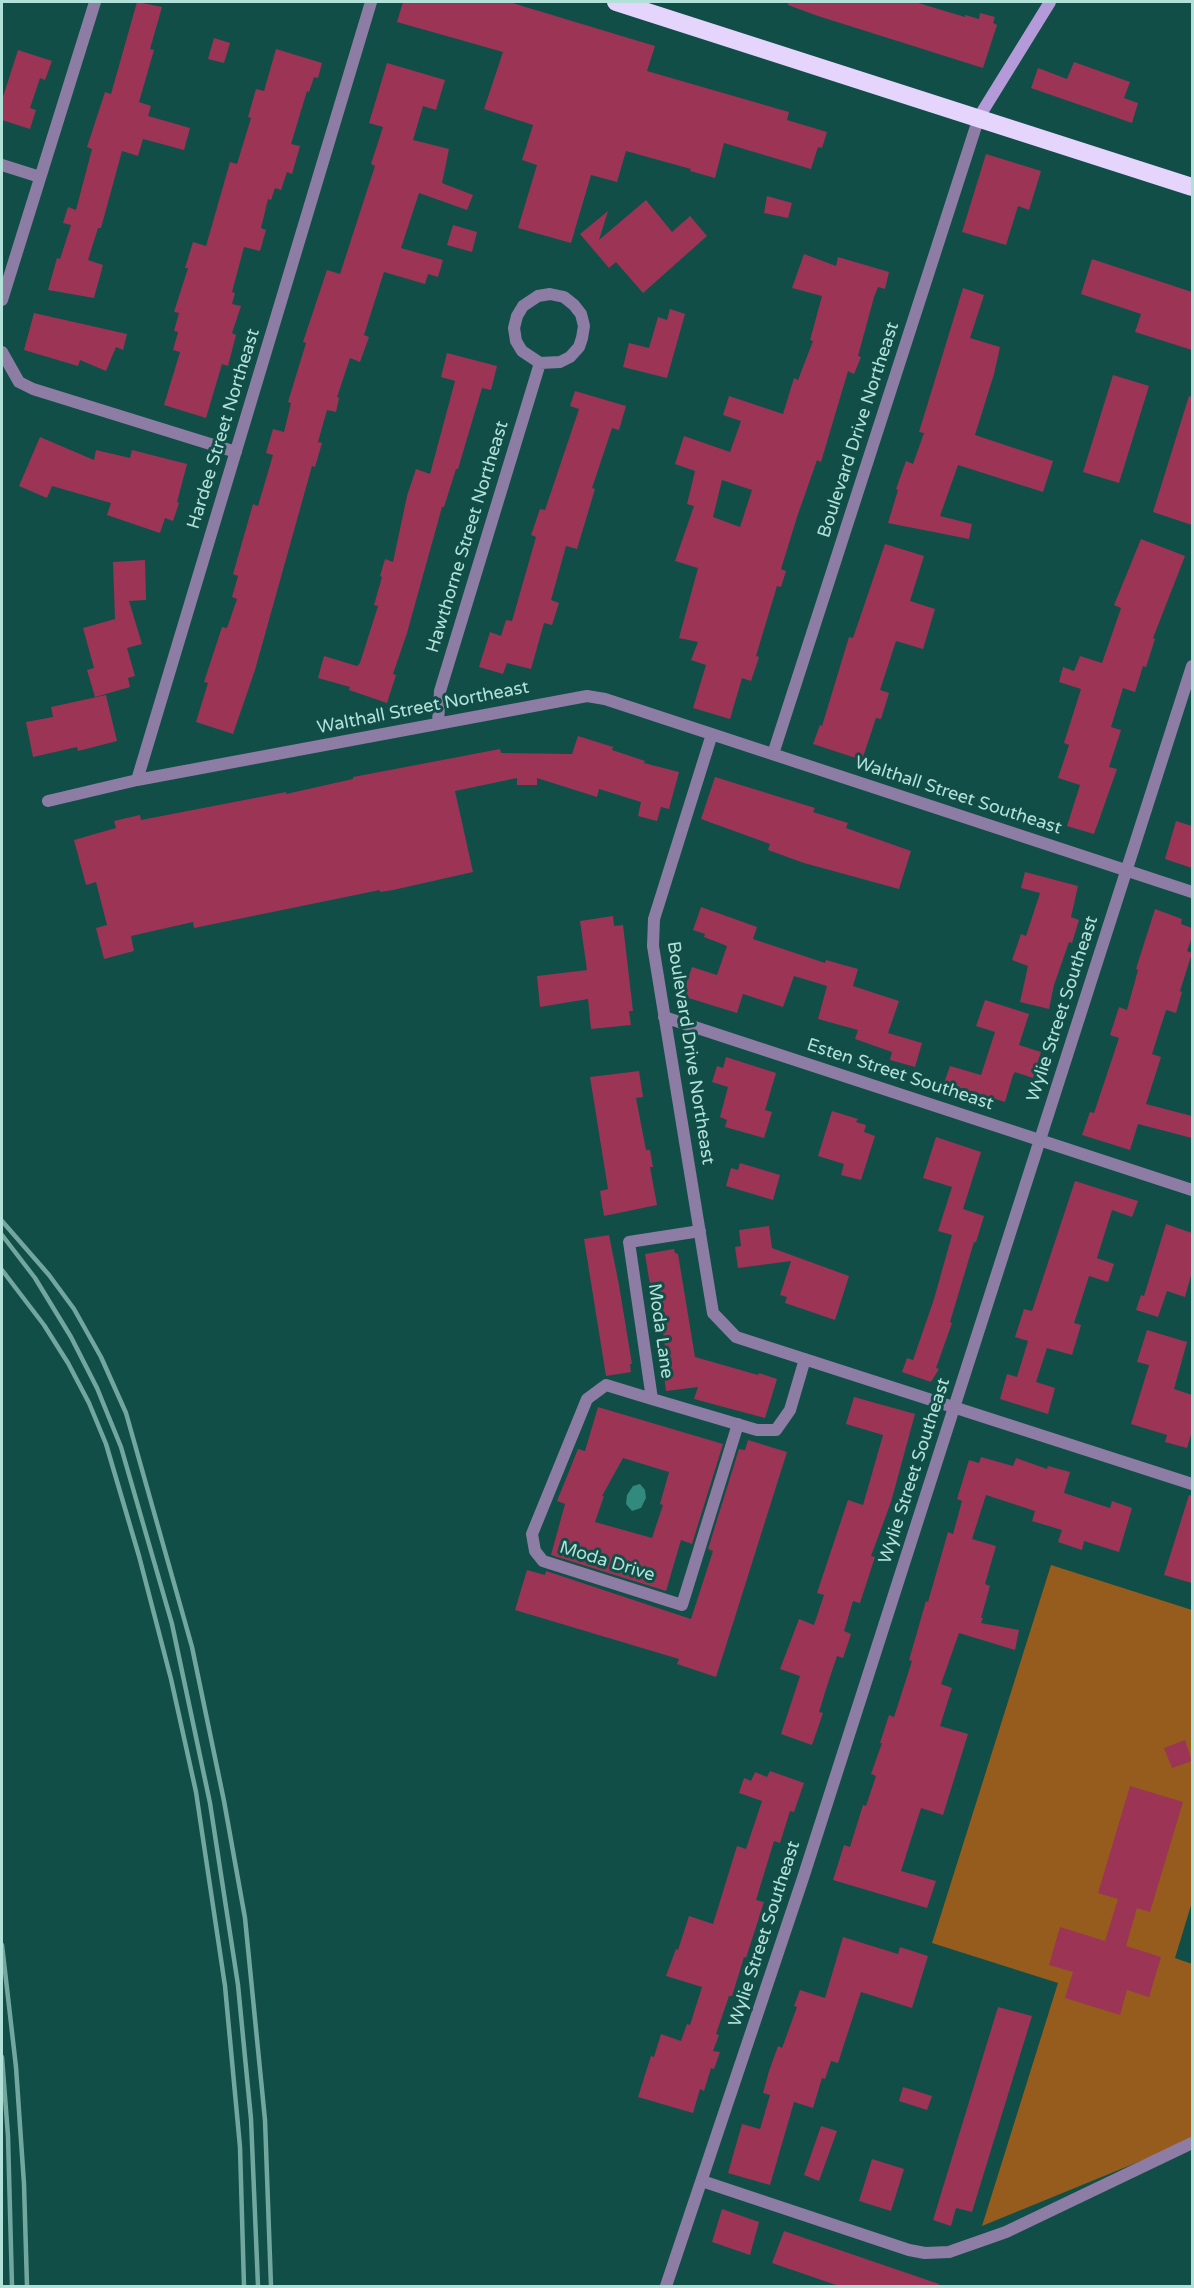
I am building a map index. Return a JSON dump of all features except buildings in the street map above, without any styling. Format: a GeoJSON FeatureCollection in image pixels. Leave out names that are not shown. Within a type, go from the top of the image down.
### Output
{"type":"FeatureCollection","features":[{"type":"Feature","properties":{"kind":"highway"},"geometry":{"type":"LineString","coordinates":[[616,2],[1192,187]]}},
{"type":"Feature","properties":{"kind":"street"},"geometry":{"type":"LineString","coordinates":[[2,300],[95,2]]}},
{"type":"Feature","properties":{"kind":"street","name":"Hardee Street Northeast"},"geometry":{"type":"LineString","coordinates":[[137,780],[371,2]]}},
{"type":"Feature","properties":{"kind":"street"},"geometry":{"type":"LineString","coordinates":[[978,117],[1050,2]]}},
{"type":"Feature","properties":{"kind":"street","name":"Boulevard Drive Northeast"},"geometry":{"type":"LineString","coordinates":[[773,754],[978,117]]}},
{"type":"Feature","properties":{"kind":"street"},"geometry":{"type":"LineString","coordinates":[[2,165],[40,177]]}},
{"type":"Feature","properties":{"kind":"street"},"geometry":{"type":"LineString","coordinates":[[550,294],[564,297],[574,305],[584,326],[579,347],[570,357],[560,362],[540,363],[522,351],[516,341],[514,328],[517,316],[523,306],[538,296],[550,294]]}},
{"type":"Feature","properties":{"kind":"street"},"geometry":{"type":"LineString","coordinates":[[2,352],[19,382],[33,389],[236,452]]}},
{"type":"Feature","properties":{"kind":"street","name":"Hawthorne Street Northeast"},"geometry":{"type":"LineString","coordinates":[[438,723],[440,692],[540,363]]}},
{"type":"Feature","properties":{"kind":"street","name":"Wylie Street Southeast"},"geometry":{"type":"LineString","coordinates":[[666,2286],[803,1878],[1192,666]]}},
{"type":"Feature","properties":{"kind":"street","name":"Walthall Street Northeast"},"geometry":{"type":"LineString","coordinates":[[137,780],[586,696],[605,699],[712,734]]}},
{"type":"Feature","properties":{"kind":"street","name":"Boulevard Drive Northeast"},"geometry":{"type":"LineString","coordinates":[[712,734],[654,919],[653,946],[713,1313],[736,1337],[805,1359]]}},
{"type":"Feature","properties":{"kind":"street","name":"Walthall Street Southeast"},"geometry":{"type":"LineString","coordinates":[[712,734],[1192,892]]}},
{"type":"Feature","properties":{"kind":"street"},"geometry":{"type":"LineString","coordinates":[[48,801],[137,780]]}},
{"type":"Feature","properties":{"kind":"street","name":"Esten Street Southeast"},"geometry":{"type":"LineString","coordinates":[[664,1017],[1192,1190]]}},
{"type":"Feature","properties":{"kind":"street","name":"Moda Lane"},"geometry":{"type":"LineString","coordinates":[[700,1231],[629,1242],[652,1399],[757,1430],[776,1430],[790,1410],[805,1359]]}},
{"type":"Feature","properties":{"kind":"street"},"geometry":{"type":"LineString","coordinates":[[805,1359],[1192,1484]]}},
{"type":"Feature","properties":{"kind":"street","name":"Moda Drive"},"geometry":{"type":"LineString","coordinates":[[652,1399],[606,1385],[587,1399],[532,1534],[535,1551],[543,1561],[682,1605],[738,1424]]}},
{"type":"Feature","properties":{"kind":"street"},"geometry":{"type":"LineString","coordinates":[[702,2181],[909,2250],[925,2253],[949,2252],[1006,2232],[1192,2143]]}},
{"type":"Feature","properties":{"kind":"shaded area"},"geometry":{"type":"Polygon","coordinates":[[[640,1484],[645,1490],[646,1498],[641,1508],[632,1511],[626,1504],[627,1495],[633,1486],[640,1484]]]}},
{"type":"Feature","properties":{"kind":"shaded area"},"geometry":{"type":"Polygon","coordinates":[[[1051,1565],[1192,1610],[1192,1902],[1175,1958],[1192,1964],[1192,2140],[982,2226],[1058,1983],[932,1943],[1051,1565]]]}},
{"type":"Feature","properties":{"kind":"railway"},"geometry":{"type":"LineString","coordinates":[[2,1221],[49,1275],[74,1309],[101,1357],[126,1413],[192,1647],[224,1801],[245,1918],[265,2120],[271,2286]]}},
{"type":"Feature","properties":{"kind":"railway"},"geometry":{"type":"LineString","coordinates":[[2,1235],[35,1278],[71,1337],[97,1388],[121,1447],[172,1624],[210,1803],[238,1985],[251,2119],[258,2286]]}},
{"type":"Feature","properties":{"kind":"railway"},"geometry":{"type":"LineString","coordinates":[[2,1270],[44,1325],[68,1363],[89,1403],[106,1444],[139,1556],[171,1679],[196,1792],[225,1986],[240,2147],[244,2286]]}},
{"type":"Feature","properties":{"kind":"railway"},"geometry":{"type":"LineString","coordinates":[[2,1945],[16,2067],[24,2184],[27,2286]]}},
{"type":"Feature","properties":{"kind":"railway"},"geometry":{"type":"LineString","coordinates":[[2,2057],[8,2136],[12,2286]]}}]}
